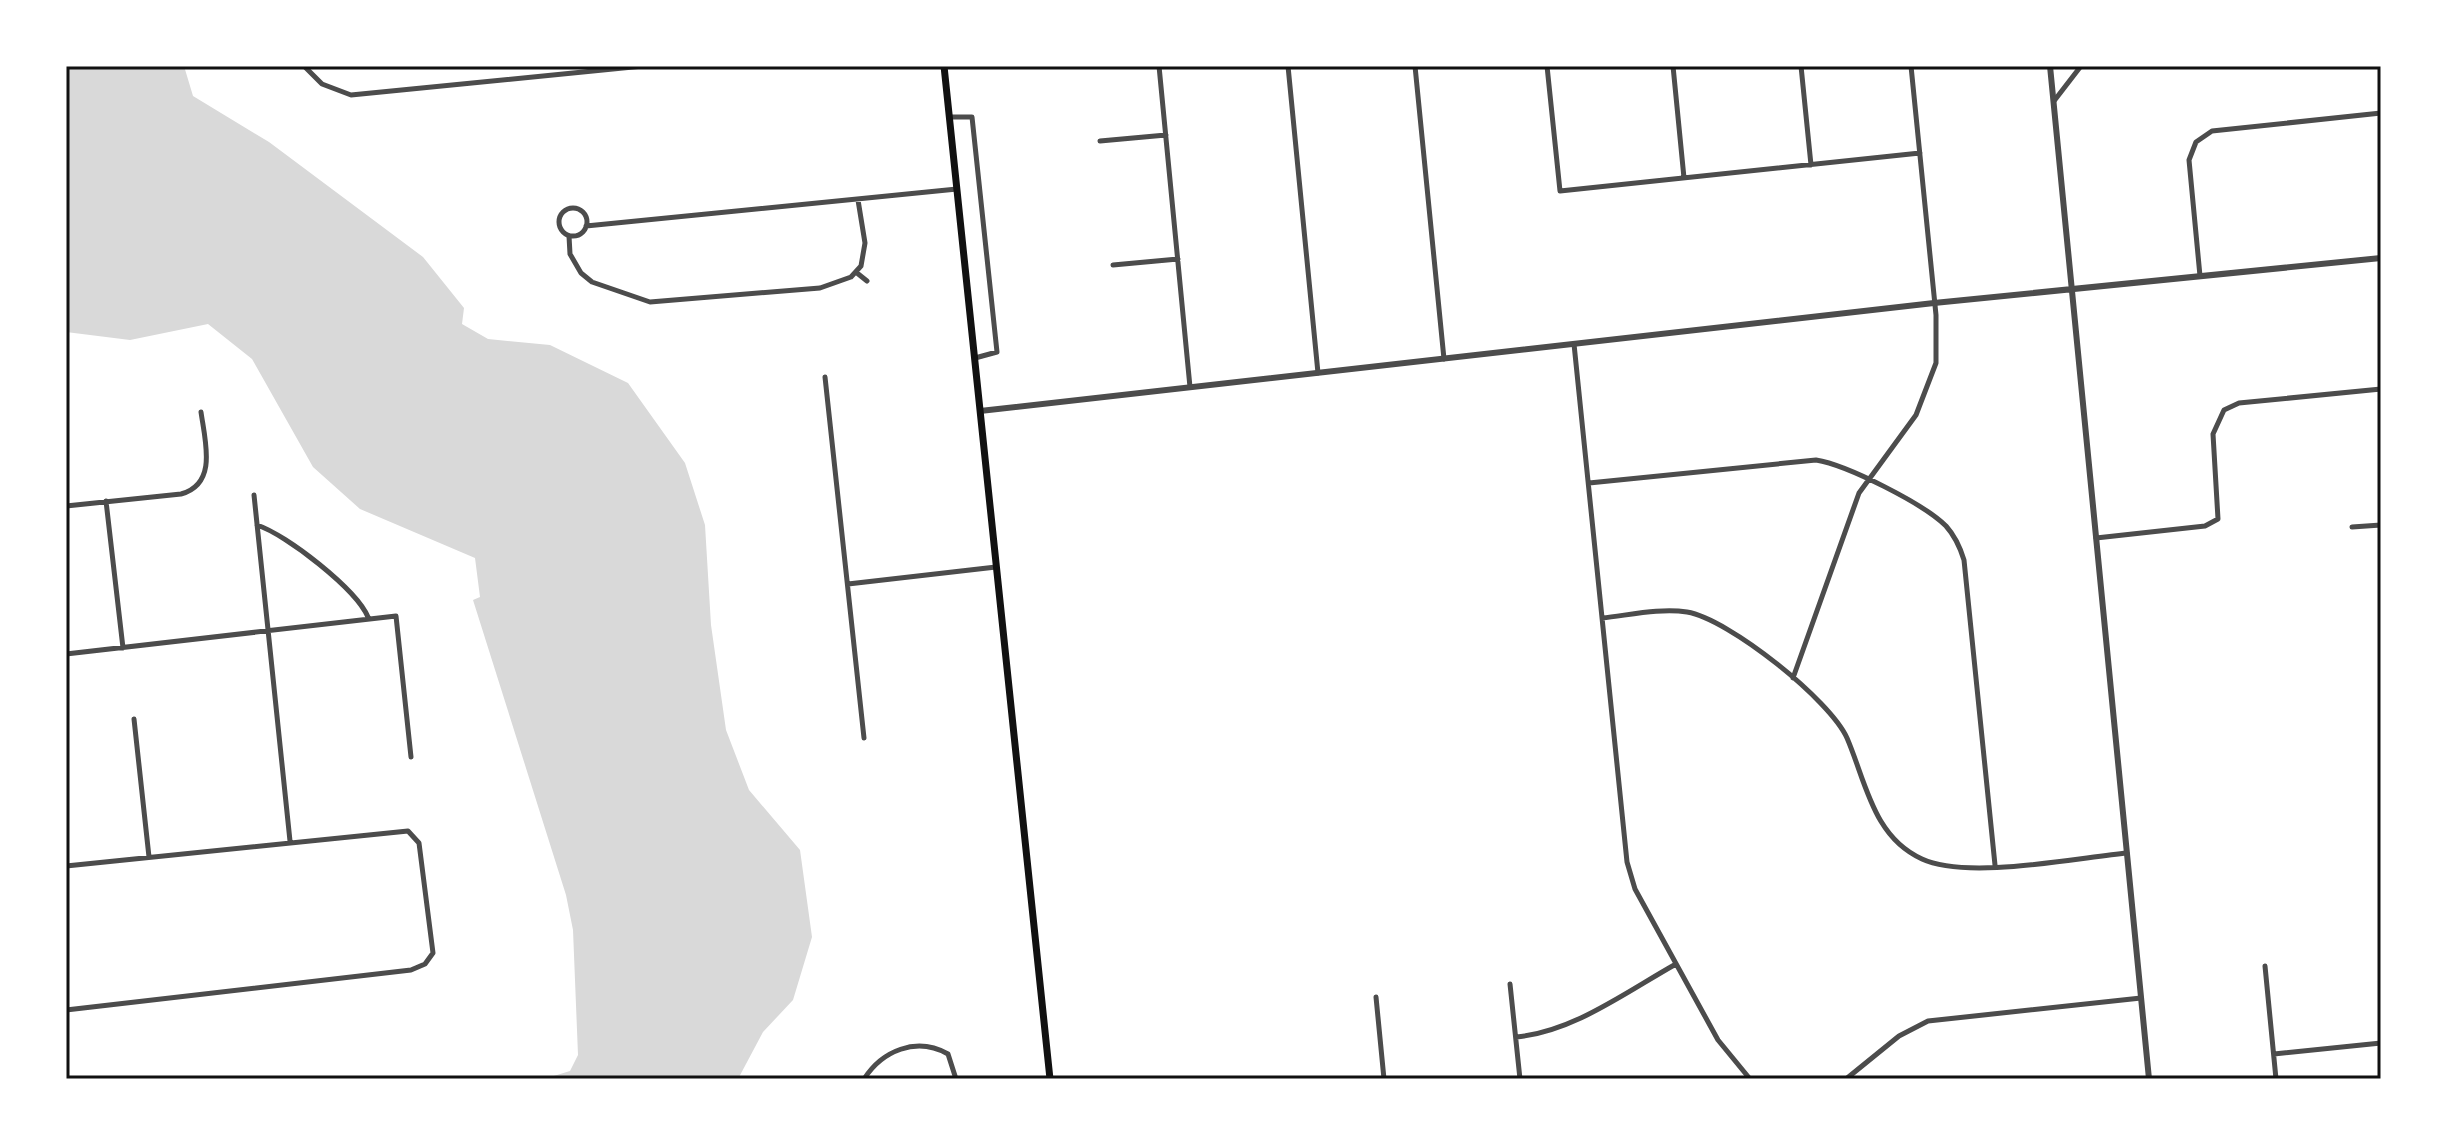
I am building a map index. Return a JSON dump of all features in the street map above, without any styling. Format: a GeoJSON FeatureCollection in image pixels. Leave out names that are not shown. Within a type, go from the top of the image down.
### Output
{"type":"FeatureCollection","features":[{"type":"Feature","properties":{"kind":"main road"},"geometry":{"type":"LineString","coordinates":[[944,66],[1050,1079]]}},
{"type":"Feature","properties":{"kind":"street"},"geometry":{"type":"LineString","coordinates":[[304,66],[322,84],[351,95],[643,66]]}},
{"type":"Feature","properties":{"kind":"street"},"geometry":{"type":"LineString","coordinates":[[1159,66],[1190,387]]}},
{"type":"Feature","properties":{"kind":"street"},"geometry":{"type":"LineString","coordinates":[[1288,66],[1318,373]]}},
{"type":"Feature","properties":{"kind":"street"},"geometry":{"type":"LineString","coordinates":[[1415,66],[1444,359]]}},
{"type":"Feature","properties":{"kind":"street"},"geometry":{"type":"LineString","coordinates":[[1547,66],[1560,191],[1920,153]]}},
{"type":"Feature","properties":{"kind":"street"},"geometry":{"type":"LineString","coordinates":[[1673,66],[1684,178]]}},
{"type":"Feature","properties":{"kind":"street"},"geometry":{"type":"LineString","coordinates":[[1801,66],[1811,165]]}},
{"type":"Feature","properties":{"kind":"street"},"geometry":{"type":"LineString","coordinates":[[1793,678],[1859,493],[1916,415],[1930,384],[1937,347],[1911,66]]}},
{"type":"Feature","properties":{"kind":"street"},"geometry":{"type":"LineString","coordinates":[[2050,66],[2149,1079]]}},
{"type":"Feature","properties":{"kind":"street"},"geometry":{"type":"LineString","coordinates":[[2054,101],[2081,66]]}},
{"type":"Feature","properties":{"kind":"street"},"geometry":{"type":"LineString","coordinates":[[2200,276],[2189,160],[2201,136],[2212,131],[2381,113]]}},
{"type":"Feature","properties":{"kind":"street"},"geometry":{"type":"LineString","coordinates":[[950,117],[972,117],[997,352],[975,358]]}},
{"type":"Feature","properties":{"kind":"street"},"geometry":{"type":"LineString","coordinates":[[1100,141],[1166,135]]}},
{"type":"Feature","properties":{"kind":"street"},"geometry":{"type":"LineString","coordinates":[[586,226],[957,189]]}},
{"type":"Feature","properties":{"kind":"street"},"geometry":{"type":"LineString","coordinates":[[586,226],[581,211],[565,210],[559,224],[569,236],[570,254],[581,273],[592,282],[650,302],[820,288],[843,282],[857,273],[865,243],[858,200]]}},
{"type":"Feature","properties":{"kind":"street"},"geometry":{"type":"LineString","coordinates":[[569,236],[580,235],[586,226]]}},
{"type":"Feature","properties":{"kind":"street"},"geometry":{"type":"LineString","coordinates":[[980,411],[1934,303],[2381,258]]}},
{"type":"Feature","properties":{"kind":"street"},"geometry":{"type":"LineString","coordinates":[[1113,265],[1178,259]]}},
{"type":"Feature","properties":{"kind":"street"},"geometry":{"type":"LineString","coordinates":[[857,273],[867,281]]}},
{"type":"Feature","properties":{"kind":"street"},"geometry":{"type":"LineString","coordinates":[[1574,344],[1627,862],[1635,889],[1718,1040],[1750,1079]]}},
{"type":"Feature","properties":{"kind":"street"},"geometry":{"type":"LineString","coordinates":[[825,377],[864,738]]}},
{"type":"Feature","properties":{"kind":"street"},"geometry":{"type":"LineString","coordinates":[[2096,538],[2205,526],[2218,519],[2213,434],[2224,410],[2239,403],[2381,389]]}},
{"type":"Feature","properties":{"kind":"street"},"geometry":{"type":"LineString","coordinates":[[66,506],[181,494],[195,488],[206,470],[201,412]]}},
{"type":"Feature","properties":{"kind":"street"},"geometry":{"type":"LineString","coordinates":[[1589,483],[1806,459],[1839,465],[1945,525],[1962,552],[1995,865]]}},
{"type":"Feature","properties":{"kind":"street"},"geometry":{"type":"LineString","coordinates":[[254,495],[290,841]]}},
{"type":"Feature","properties":{"kind":"street"},"geometry":{"type":"LineString","coordinates":[[106,501],[123,648]]}},
{"type":"Feature","properties":{"kind":"street"},"geometry":{"type":"LineString","coordinates":[[257,525],[277,533],[315,564],[360,602],[368,617]]}},
{"type":"Feature","properties":{"kind":"street"},"geometry":{"type":"LineString","coordinates":[[2352,527],[2381,525]]}},
{"type":"Feature","properties":{"kind":"street"},"geometry":{"type":"LineString","coordinates":[[848,584],[997,567]]}},
{"type":"Feature","properties":{"kind":"street"},"geometry":{"type":"LineString","coordinates":[[1602,618],[1667,611],[1692,614],[1720,624],[1824,704],[1841,725],[1873,807],[1899,844],[1935,864],[1963,869],[2127,853]]}},
{"type":"Feature","properties":{"kind":"street"},"geometry":{"type":"LineString","coordinates":[[66,654],[396,616],[411,757]]}},
{"type":"Feature","properties":{"kind":"street"},"geometry":{"type":"LineString","coordinates":[[134,719],[149,857]]}},
{"type":"Feature","properties":{"kind":"street"},"geometry":{"type":"LineString","coordinates":[[66,866],[400,829],[417,839],[433,953],[430,960],[418,968],[66,1010]]}},
{"type":"Feature","properties":{"kind":"street"},"geometry":{"type":"LineString","coordinates":[[1516,1037],[1543,1034],[1567,1025],[1676,964]]}},
{"type":"Feature","properties":{"kind":"street"},"geometry":{"type":"LineString","coordinates":[[2265,966],[2276,1079]]}},
{"type":"Feature","properties":{"kind":"street"},"geometry":{"type":"LineString","coordinates":[[1510,984],[1520,1079]]}},
{"type":"Feature","properties":{"kind":"street"},"geometry":{"type":"LineString","coordinates":[[1376,997],[1384,1079]]}},
{"type":"Feature","properties":{"kind":"street"},"geometry":{"type":"LineString","coordinates":[[1846,1079],[1899,1036],[1928,1021],[2141,998]]}},
{"type":"Feature","properties":{"kind":"street"},"geometry":{"type":"LineString","coordinates":[[2274,1054],[2381,1043]]}},
{"type":"Feature","properties":{"kind":"street"},"geometry":{"type":"LineString","coordinates":[[864,1079],[874,1063],[890,1051],[931,1047],[951,1057],[956,1079]]}},
{"type":"Feature","properties":{"kind":"shaded area"},"geometry":{"type":"Polygon","coordinates":[[[66,66],[184,66],[193,96],[269,142],[423,257],[464,308],[462,324],[488,339],[550,345],[628,383],[685,463],[705,525],[711,625],[726,730],[749,790],[800,850],[812,937],[793,1000],[763,1032],[738,1079],[544,1079],[570,1071],[578,1055],[573,930],[566,895],[473,600],[480,597],[475,558],[360,509],[313,467],[252,359],[208,324],[130,340],[66,332],[66,66]]]}}]}
